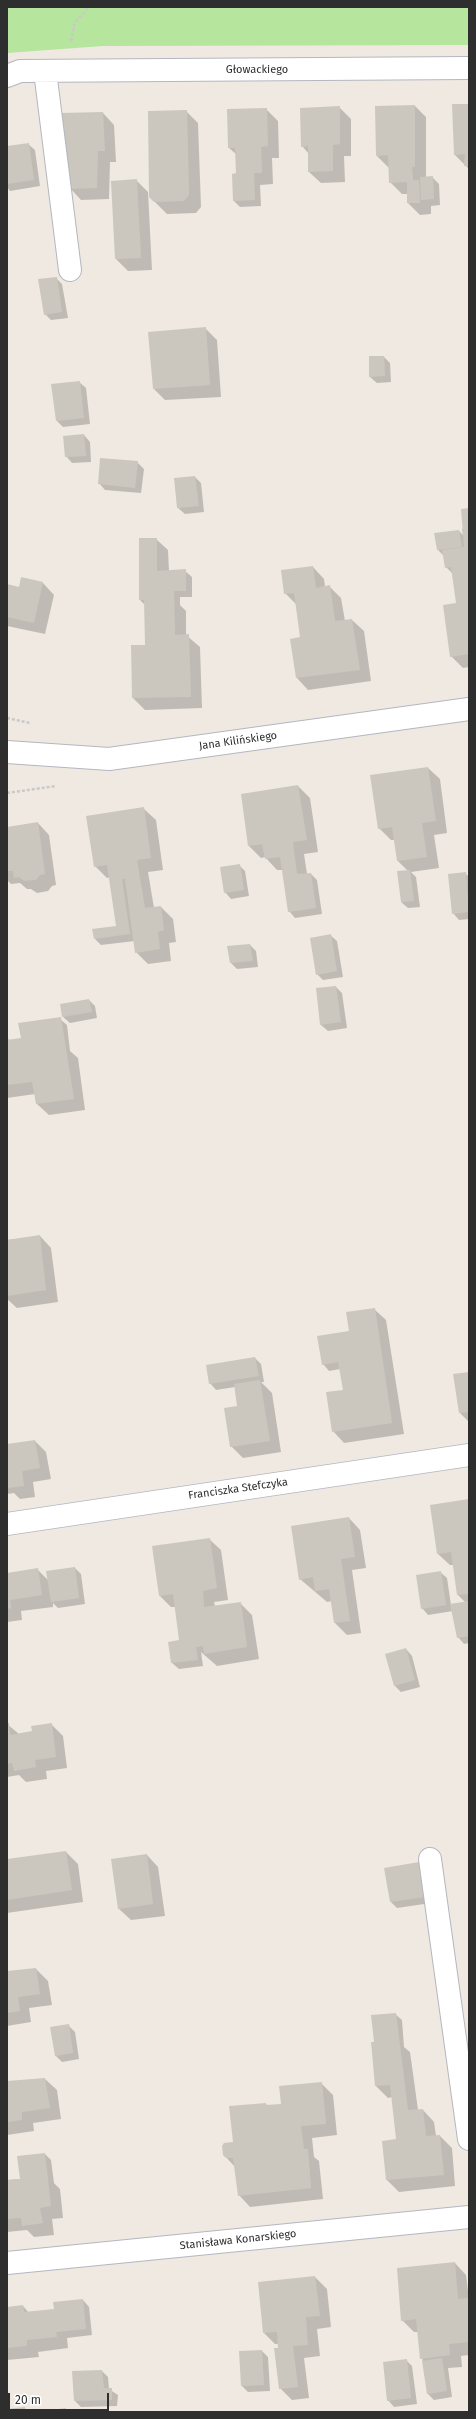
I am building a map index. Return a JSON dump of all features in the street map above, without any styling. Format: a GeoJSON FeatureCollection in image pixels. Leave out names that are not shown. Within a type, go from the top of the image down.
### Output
{"type":"FeatureCollection","features":[{"type":"Feature","properties":{"kind":"street","name":"Głowackiego"},"geometry":{"type":"LineString","coordinates":[[7,76],[20,71],[469,68]]}},
{"type":"Feature","properties":{"kind":"street"},"geometry":{"type":"LineString","coordinates":[[55,71],[70,270]]}},
{"type":"Feature","properties":{"kind":"street","name":"Jana Kilińskiego"},"geometry":{"type":"LineString","coordinates":[[7,752],[109,759],[469,709]]}},
{"type":"Feature","properties":{"kind":"street","name":"Franciszka Stefczyka"},"geometry":{"type":"LineString","coordinates":[[7,1524],[469,1455]]}},
{"type":"Feature","properties":{"kind":"street"},"geometry":{"type":"LineString","coordinates":[[430,1859],[469,2139]]}},
{"type":"Feature","properties":{"kind":"street","name":"Stanisława Konarskiego"},"geometry":{"type":"LineString","coordinates":[[7,2263],[469,2216]]}},
{"type":"Feature","properties":{"kind":"path"},"geometry":{"type":"LineString","coordinates":[[55,71],[75,22],[89,7]]}},
{"type":"Feature","properties":{"kind":"green space"},"geometry":{"type":"Polygon","coordinates":[[[7,7],[469,7],[469,45],[103,46],[7,53],[7,7]]]}},
{"type":"Feature","properties":{"kind":"building"},"geometry":{"type":"Polygon","coordinates":[[[452,104],[469,104],[469,170],[468,166],[464,166],[465,154],[454,155],[452,104]]]}},
{"type":"Feature","properties":{"kind":"building"},"geometry":{"type":"Polygon","coordinates":[[[415,105],[415,167],[412,167],[413,180],[419,180],[420,203],[407,203],[407,182],[389,183],[388,155],[376,156],[375,106],[415,105]]]}},
{"type":"Feature","properties":{"kind":"building"},"geometry":{"type":"Polygon","coordinates":[[[340,106],[340,144],[333,145],[333,171],[308,172],[308,146],[301,147],[300,108],[340,106]]]}},
{"type":"Feature","properties":{"kind":"building"},"geometry":{"type":"Polygon","coordinates":[[[267,108],[268,146],[261,147],[262,173],[254,173],[255,200],[233,201],[232,174],[236,173],[235,148],[228,148],[227,109],[267,108]]]}},
{"type":"Feature","properties":{"kind":"building"},"geometry":{"type":"Polygon","coordinates":[[[187,110],[189,195],[184,201],[154,202],[149,197],[148,111],[187,110]]]}},
{"type":"Feature","properties":{"kind":"building"},"geometry":{"type":"Polygon","coordinates":[[[103,112],[105,151],[98,151],[97,188],[69,189],[68,160],[61,160],[60,113],[103,112]]]}},
{"type":"Feature","properties":{"kind":"building"},"geometry":{"type":"Polygon","coordinates":[[[29,143],[34,180],[7,184],[7,146],[29,143]]]}},
{"type":"Feature","properties":{"kind":"building"},"geometry":{"type":"Polygon","coordinates":[[[433,176],[434,199],[421,200],[420,177],[433,176]]]}},
{"type":"Feature","properties":{"kind":"building"},"geometry":{"type":"Polygon","coordinates":[[[137,179],[141,258],[115,259],[111,181],[137,179]]]}},
{"type":"Feature","properties":{"kind":"building"},"geometry":{"type":"Polygon","coordinates":[[[57,277],[62,312],[44,315],[38,279],[57,277]]]}},
{"type":"Feature","properties":{"kind":"building"},"geometry":{"type":"Polygon","coordinates":[[[206,327],[210,385],[153,389],[148,332],[206,327]]]}},
{"type":"Feature","properties":{"kind":"building"},"geometry":{"type":"Polygon","coordinates":[[[369,356],[384,356],[385,376],[369,377],[369,356]]]}},
{"type":"Feature","properties":{"kind":"building"},"geometry":{"type":"Polygon","coordinates":[[[80,381],[84,418],[56,421],[51,384],[80,381]]]}},
{"type":"Feature","properties":{"kind":"building"},"geometry":{"type":"Polygon","coordinates":[[[84,434],[86,456],[65,457],[63,436],[84,434]]]}},
{"type":"Feature","properties":{"kind":"building"},"geometry":{"type":"Polygon","coordinates":[[[100,458],[138,461],[135,488],[98,484],[100,458]]]}},
{"type":"Feature","properties":{"kind":"building"},"geometry":{"type":"Polygon","coordinates":[[[195,476],[199,506],[177,508],[174,478],[195,476]]]}},
{"type":"Feature","properties":{"kind":"building"},"geometry":{"type":"Polygon","coordinates":[[[469,508],[469,654],[450,657],[443,605],[456,603],[451,567],[445,568],[442,550],[464,547],[461,509],[469,508]]]}},
{"type":"Feature","properties":{"kind":"building"},"geometry":{"type":"Polygon","coordinates":[[[459,530],[462,547],[437,550],[434,533],[459,530]]]}},
{"type":"Feature","properties":{"kind":"building"},"geometry":{"type":"Polygon","coordinates":[[[139,538],[157,538],[157,571],[186,569],[186,591],[174,591],[175,635],[189,634],[191,697],[132,698],[131,645],[145,645],[144,600],[139,600],[139,538]]]}},
{"type":"Feature","properties":{"kind":"building"},"geometry":{"type":"Polygon","coordinates":[[[313,566],[316,588],[330,585],[335,621],[352,619],[360,670],[296,678],[290,639],[300,637],[294,593],[284,594],[281,570],[313,566]]]}},
{"type":"Feature","properties":{"kind":"building"},"geometry":{"type":"Polygon","coordinates":[[[21,577],[43,582],[34,623],[7,617],[7,584],[19,587],[21,577]]]}},
{"type":"Feature","properties":{"kind":"building"},"geometry":{"type":"Polygon","coordinates":[[[428,767],[436,821],[422,823],[427,857],[397,861],[392,827],[378,829],[370,775],[428,767]]]}},
{"type":"Feature","properties":{"kind":"building"},"geometry":{"type":"Polygon","coordinates":[[[298,785],[307,840],[293,842],[297,874],[311,873],[316,908],[288,912],[280,857],[265,859],[262,844],[248,846],[241,794],[298,785]]]}},
{"type":"Feature","properties":{"kind":"building"},"geometry":{"type":"Polygon","coordinates":[[[144,807],[151,858],[137,860],[145,908],[161,906],[164,930],[158,932],[160,949],[135,953],[125,879],[122,879],[130,934],[94,939],[92,929],[116,926],[107,865],[94,867],[86,816],[144,807]]]}},
{"type":"Feature","properties":{"kind":"building"},"geometry":{"type":"Polygon","coordinates":[[[38,822],[45,874],[40,875],[36,880],[24,881],[19,877],[14,878],[13,871],[7,871],[7,827],[38,822]]]}},
{"type":"Feature","properties":{"kind":"building"},"geometry":{"type":"Polygon","coordinates":[[[240,864],[244,890],[224,893],[220,867],[240,864]]]}},
{"type":"Feature","properties":{"kind":"building"},"geometry":{"type":"Polygon","coordinates":[[[410,870],[414,901],[401,902],[397,871],[410,870]]]}},
{"type":"Feature","properties":{"kind":"building"},"geometry":{"type":"Polygon","coordinates":[[[466,872],[469,912],[452,914],[448,874],[466,872]]]}},
{"type":"Feature","properties":{"kind":"building"},"geometry":{"type":"Polygon","coordinates":[[[331,934],[337,971],[316,975],[310,938],[331,934]]]}},
{"type":"Feature","properties":{"kind":"building"},"geometry":{"type":"Polygon","coordinates":[[[250,944],[253,961],[230,963],[227,946],[250,944]]]}},
{"type":"Feature","properties":{"kind":"building"},"geometry":{"type":"Polygon","coordinates":[[[336,986],[341,1022],[320,1025],[316,988],[336,986]]]}},
{"type":"Feature","properties":{"kind":"building"},"geometry":{"type":"Polygon","coordinates":[[[89,999],[92,1012],[62,1017],[60,1004],[89,999]]]}},
{"type":"Feature","properties":{"kind":"building"},"geometry":{"type":"Polygon","coordinates":[[[61,1017],[74,1099],[36,1104],[32,1082],[7,1085],[7,1040],[21,1038],[18,1023],[61,1017]]]}},
{"type":"Feature","properties":{"kind":"building"},"geometry":{"type":"Polygon","coordinates":[[[40,1235],[46,1290],[7,1296],[7,1240],[40,1235]]]}},
{"type":"Feature","properties":{"kind":"building"},"geometry":{"type":"Polygon","coordinates":[[[375,1308],[392,1423],[332,1432],[326,1392],[343,1390],[338,1362],[322,1365],[317,1336],[349,1331],[346,1312],[375,1308]]]}},
{"type":"Feature","properties":{"kind":"building"},"geometry":{"type":"Polygon","coordinates":[[[255,1357],[259,1376],[209,1384],[206,1365],[255,1357]]]}},
{"type":"Feature","properties":{"kind":"building"},"geometry":{"type":"Polygon","coordinates":[[[469,1372],[469,1412],[459,1413],[453,1374],[469,1372]]]}},
{"type":"Feature","properties":{"kind":"building"},"geometry":{"type":"Polygon","coordinates":[[[260,1380],[270,1441],[230,1447],[224,1408],[237,1406],[234,1384],[260,1380]]]}},
{"type":"Feature","properties":{"kind":"building"},"geometry":{"type":"Polygon","coordinates":[[[35,1440],[40,1468],[22,1471],[24,1486],[7,1488],[7,1444],[35,1440]]]}},
{"type":"Feature","properties":{"kind":"building"},"geometry":{"type":"Polygon","coordinates":[[[469,1499],[469,1594],[457,1595],[451,1552],[437,1554],[430,1505],[469,1499]]]}},
{"type":"Feature","properties":{"kind":"building"},"geometry":{"type":"Polygon","coordinates":[[[349,1517],[355,1557],[341,1559],[350,1621],[334,1623],[329,1589],[315,1591],[313,1577],[299,1580],[291,1526],[349,1517]]]}},
{"type":"Feature","properties":{"kind":"building"},"geometry":{"type":"Polygon","coordinates":[[[210,1538],[217,1588],[203,1591],[204,1607],[241,1602],[247,1647],[204,1654],[203,1646],[196,1647],[198,1660],[171,1663],[168,1642],[179,1640],[173,1594],[159,1596],[152,1546],[210,1538]]]}},
{"type":"Feature","properties":{"kind":"building"},"geometry":{"type":"Polygon","coordinates":[[[75,1567],[79,1598],[51,1602],[46,1571],[75,1567]]]}},
{"type":"Feature","properties":{"kind":"building"},"geometry":{"type":"Polygon","coordinates":[[[38,1568],[42,1595],[10,1600],[11,1608],[7,1609],[7,1573],[38,1568]]]}},
{"type":"Feature","properties":{"kind":"building"},"geometry":{"type":"Polygon","coordinates":[[[441,1571],[446,1605],[421,1609],[416,1575],[441,1571]]]}},
{"type":"Feature","properties":{"kind":"building"},"geometry":{"type":"Polygon","coordinates":[[[469,1601],[469,1636],[457,1638],[450,1604],[469,1601]]]}},
{"type":"Feature","properties":{"kind":"building"},"geometry":{"type":"Polygon","coordinates":[[[406,1648],[415,1680],[394,1686],[385,1654],[406,1648]]]}},
{"type":"Feature","properties":{"kind":"building"},"geometry":{"type":"Polygon","coordinates":[[[7,1723],[9,1723],[10,1735],[32,1731],[31,1726],[52,1723],[56,1757],[35,1760],[36,1767],[14,1771],[12,1763],[7,1764],[7,1723]]]}},
{"type":"Feature","properties":{"kind":"building"},"geometry":{"type":"Polygon","coordinates":[[[66,1851],[72,1890],[7,1900],[7,1859],[66,1851]]]}},
{"type":"Feature","properties":{"kind":"building"},"geometry":{"type":"Polygon","coordinates":[[[147,1854],[153,1904],[118,1909],[111,1859],[147,1854]]]}},
{"type":"Feature","properties":{"kind":"building"},"geometry":{"type":"Polygon","coordinates":[[[419,1862],[425,1897],[390,1902],[384,1868],[419,1862]]]}},
{"type":"Feature","properties":{"kind":"building"},"geometry":{"type":"Polygon","coordinates":[[[36,1968],[40,1994],[18,1997],[20,2011],[7,2013],[7,1971],[36,1968]]]}},
{"type":"Feature","properties":{"kind":"building"},"geometry":{"type":"Polygon","coordinates":[[[396,2013],[408,2110],[423,2109],[426,2136],[440,2135],[444,2175],[386,2180],[382,2141],[396,2139],[390,2085],[375,2086],[371,2042],[374,2042],[371,2015],[396,2013]]]}},
{"type":"Feature","properties":{"kind":"building"},"geometry":{"type":"Polygon","coordinates":[[[69,2024],[73,2053],[55,2056],[50,2027],[69,2024]]]}},
{"type":"Feature","properties":{"kind":"building"},"geometry":{"type":"Polygon","coordinates":[[[45,2078],[50,2108],[22,2112],[22,2120],[7,2122],[7,2081],[45,2078]]]}},
{"type":"Feature","properties":{"kind":"building"},"geometry":{"type":"Polygon","coordinates":[[[322,2082],[326,2124],[301,2126],[304,2149],[308,2149],[311,2188],[238,2196],[233,2158],[226,2158],[223,2155],[222,2146],[224,2143],[233,2142],[229,2106],[266,2103],[266,2105],[281,2104],[279,2086],[322,2082]]]}},
{"type":"Feature","properties":{"kind":"building"},"geometry":{"type":"Polygon","coordinates":[[[45,2153],[51,2206],[40,2208],[43,2223],[22,2226],[21,2218],[7,2219],[7,2180],[20,2179],[17,2156],[45,2153]]]}},
{"type":"Feature","properties":{"kind":"building"},"geometry":{"type":"Polygon","coordinates":[[[455,2262],[458,2299],[469,2298],[469,2342],[449,2344],[450,2355],[420,2359],[416,2319],[401,2321],[397,2268],[455,2262]]]}},
{"type":"Feature","properties":{"kind":"building"},"geometry":{"type":"Polygon","coordinates":[[[315,2276],[320,2316],[306,2317],[308,2345],[293,2346],[298,2387],[279,2389],[274,2348],[278,2348],[277,2332],[263,2333],[258,2282],[315,2276]]]}},
{"type":"Feature","properties":{"kind":"building"},"geometry":{"type":"Polygon","coordinates":[[[83,2299],[86,2329],[56,2332],[57,2337],[27,2340],[27,2346],[7,2348],[7,2307],[23,2305],[24,2312],[54,2309],[53,2302],[83,2299]]]}},
{"type":"Feature","properties":{"kind":"building"},"geometry":{"type":"Polygon","coordinates":[[[262,2350],[264,2385],[241,2386],[239,2351],[262,2350]]]}},
{"type":"Feature","properties":{"kind":"building"},"geometry":{"type":"Polygon","coordinates":[[[442,2358],[447,2391],[427,2394],[422,2361],[442,2358]]]}},
{"type":"Feature","properties":{"kind":"building"},"geometry":{"type":"Polygon","coordinates":[[[407,2359],[411,2398],[387,2401],[383,2362],[407,2359]]]}},
{"type":"Feature","properties":{"kind":"building"},"geometry":{"type":"Polygon","coordinates":[[[102,2370],[104,2388],[112,2388],[112,2400],[74,2401],[72,2371],[102,2370]]]}},
{"type":"Feature","properties":{"kind":"building"},"geometry":{"type":"Polygon","coordinates":[[[25,2407],[26,2412],[7,2412],[7,2409],[25,2407]]]}},
{"type":"Feature","properties":{"kind":"building"},"geometry":{"type":"Polygon","coordinates":[[[66,2408],[66,2412],[42,2412],[42,2411],[66,2408]]]}}]}
